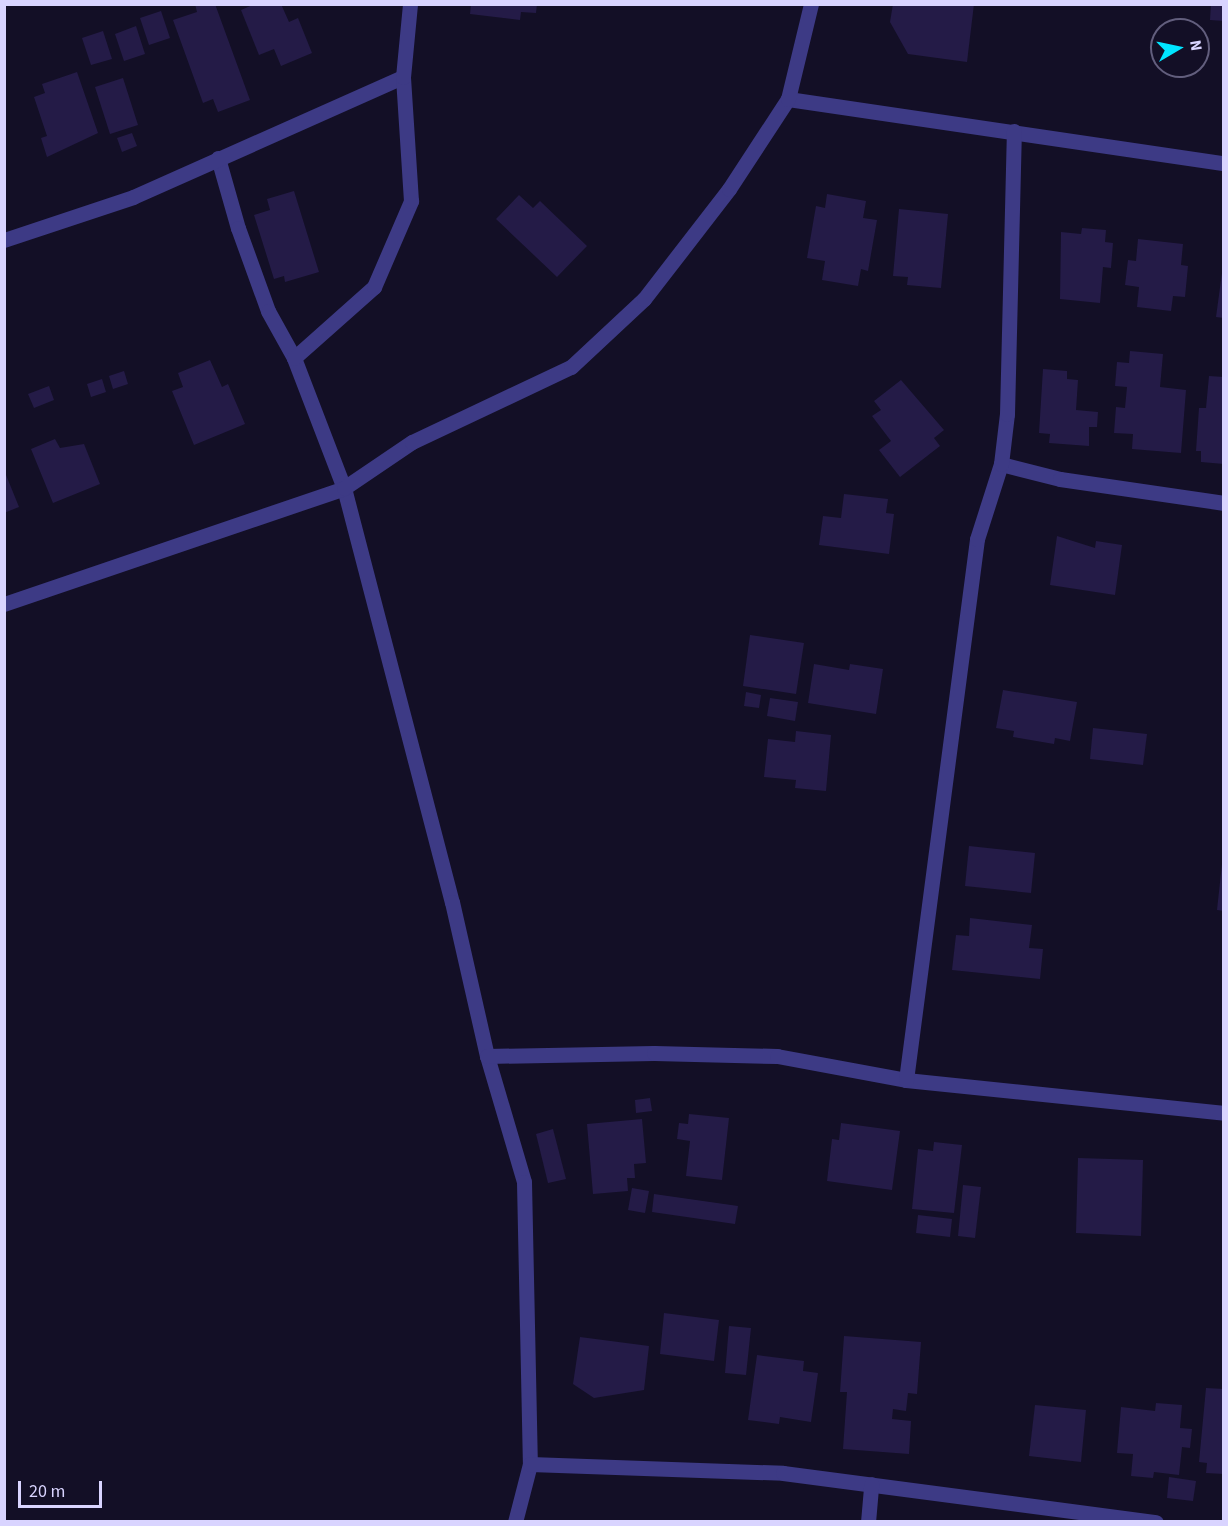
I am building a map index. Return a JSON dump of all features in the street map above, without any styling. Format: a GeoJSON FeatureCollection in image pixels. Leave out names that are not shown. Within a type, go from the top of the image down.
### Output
{"type":"FeatureCollection","features":[{"type":"Feature","properties":{"kind":"street"},"geometry":{"type":"LineString","coordinates":[[294,358],[374,287],[411,201],[403,77],[410,4]]}},
{"type":"Feature","properties":{"kind":"street"},"geometry":{"type":"LineString","coordinates":[[4,604],[344,488],[412,442],[571,367],[644,299],[729,189],[788,99],[811,4]]}},
{"type":"Feature","properties":{"kind":"street"},"geometry":{"type":"LineString","coordinates":[[4,240],[133,197],[218,158],[287,131],[403,77]]}},
{"type":"Feature","properties":{"kind":"street"},"geometry":{"type":"LineString","coordinates":[[788,99],[1224,163]]}},
{"type":"Feature","properties":{"kind":"street"},"geometry":{"type":"LineString","coordinates":[[906,1080],[977,539],[1001,464],[1007,414],[1014,131]]}},
{"type":"Feature","properties":{"kind":"street"},"geometry":{"type":"LineString","coordinates":[[218,158],[238,228],[268,311],[294,358],[344,488],[449,891],[487,1056],[524,1182],[530,1464],[515,1521]]}},
{"type":"Feature","properties":{"kind":"street"},"geometry":{"type":"LineString","coordinates":[[1001,464],[1060,479],[1224,503]]}},
{"type":"Feature","properties":{"kind":"street"},"geometry":{"type":"LineString","coordinates":[[487,1056],[654,1053],[777,1056],[906,1080],[1224,1113]]}},
{"type":"Feature","properties":{"kind":"street"},"geometry":{"type":"LineString","coordinates":[[530,1464],[783,1473],[1156,1521]]}},
{"type":"Feature","properties":{"kind":"street"},"geometry":{"type":"LineString","coordinates":[[868,1521],[871,1484]]}},
{"type":"Feature","properties":{"kind":"building"},"geometry":{"type":"Polygon","coordinates":[[[195,4],[215,4],[250,100],[218,112],[213,99],[203,103],[173,20],[197,12],[195,4]]]}},
{"type":"Feature","properties":{"kind":"building"},"geometry":{"type":"Polygon","coordinates":[[[255,4],[281,4],[289,22],[298,18],[312,53],[281,66],[274,49],[259,55],[241,10],[255,4]]]}},
{"type":"Feature","properties":{"kind":"building"},"geometry":{"type":"Polygon","coordinates":[[[471,4],[537,4],[536,13],[521,12],[520,20],[470,14],[471,4]]]}},
{"type":"Feature","properties":{"kind":"building"},"geometry":{"type":"Polygon","coordinates":[[[893,4],[974,4],[967,62],[908,54],[890,22],[893,4]]]}},
{"type":"Feature","properties":{"kind":"building"},"geometry":{"type":"Polygon","coordinates":[[[1211,4],[1224,4],[1224,21],[1210,20],[1211,4]]]}},
{"type":"Feature","properties":{"kind":"building"},"geometry":{"type":"Polygon","coordinates":[[[161,11],[170,38],[149,45],[140,18],[161,11]]]}},
{"type":"Feature","properties":{"kind":"building"},"geometry":{"type":"Polygon","coordinates":[[[136,26],[145,54],[124,61],[115,34],[136,26]]]}},
{"type":"Feature","properties":{"kind":"building"},"geometry":{"type":"Polygon","coordinates":[[[103,31],[112,59],[91,65],[82,38],[103,31]]]}},
{"type":"Feature","properties":{"kind":"building"},"geometry":{"type":"Polygon","coordinates":[[[77,72],[98,133],[47,157],[41,138],[47,136],[34,97],[45,93],[42,84],[77,72]]]}},
{"type":"Feature","properties":{"kind":"building"},"geometry":{"type":"Polygon","coordinates":[[[123,78],[138,125],[110,134],[95,87],[123,78]]]}},
{"type":"Feature","properties":{"kind":"building"},"geometry":{"type":"Polygon","coordinates":[[[132,133],[137,146],[122,152],[117,138],[132,133]]]}},
{"type":"Feature","properties":{"kind":"building"},"geometry":{"type":"Polygon","coordinates":[[[294,191],[319,272],[285,282],[284,276],[274,279],[254,215],[270,210],[267,199],[294,191]]]}},
{"type":"Feature","properties":{"kind":"building"},"geometry":{"type":"Polygon","coordinates":[[[827,194],[866,201],[863,218],[877,220],[868,271],[861,269],[858,286],[822,280],[825,261],[807,258],[816,206],[825,208],[827,194]]]}},
{"type":"Feature","properties":{"kind":"building"},"geometry":{"type":"Polygon","coordinates":[[[519,195],[533,208],[540,201],[587,246],[557,277],[496,219],[519,195]]]}},
{"type":"Feature","properties":{"kind":"building"},"geometry":{"type":"Polygon","coordinates":[[[899,209],[948,214],[941,288],[907,285],[908,277],[893,276],[899,209]]]}},
{"type":"Feature","properties":{"kind":"building"},"geometry":{"type":"Polygon","coordinates":[[[1082,228],[1106,230],[1105,242],[1113,243],[1111,268],[1103,267],[1100,303],[1060,299],[1061,232],[1081,234],[1082,228]]]}},
{"type":"Feature","properties":{"kind":"building"},"geometry":{"type":"Polygon","coordinates":[[[1138,239],[1183,244],[1181,265],[1188,266],[1185,297],[1173,296],[1171,311],[1137,307],[1139,287],[1125,285],[1128,260],[1136,261],[1138,239]]]}},
{"type":"Feature","properties":{"kind":"building"},"geometry":{"type":"Polygon","coordinates":[[[1222,273],[1224,274],[1224,318],[1216,317],[1222,273]]]}},
{"type":"Feature","properties":{"kind":"building"},"geometry":{"type":"Polygon","coordinates":[[[1130,351],[1163,354],[1160,387],[1186,390],[1181,453],[1132,449],[1133,434],[1114,433],[1116,407],[1125,408],[1127,387],[1115,386],[1117,362],[1129,363],[1130,351]]]}},
{"type":"Feature","properties":{"kind":"building"},"geometry":{"type":"Polygon","coordinates":[[[210,360],[222,387],[228,384],[245,424],[194,445],[172,391],[183,387],[178,373],[210,360]]]}},
{"type":"Feature","properties":{"kind":"building"},"geometry":{"type":"Polygon","coordinates":[[[1043,369],[1067,371],[1067,379],[1078,380],[1076,410],[1098,412],[1097,427],[1089,427],[1089,446],[1049,443],[1050,434],[1039,433],[1043,369]]]}},
{"type":"Feature","properties":{"kind":"building"},"geometry":{"type":"Polygon","coordinates":[[[124,371],[128,384],[113,389],[109,376],[124,371]]]}},
{"type":"Feature","properties":{"kind":"building"},"geometry":{"type":"Polygon","coordinates":[[[1209,376],[1224,377],[1224,464],[1201,462],[1201,451],[1196,451],[1199,408],[1206,408],[1209,376]]]}},
{"type":"Feature","properties":{"kind":"building"},"geometry":{"type":"Polygon","coordinates":[[[102,379],[106,392],[91,397],[87,384],[102,379]]]}},
{"type":"Feature","properties":{"kind":"building"},"geometry":{"type":"Polygon","coordinates":[[[901,380],[944,430],[934,438],[940,446],[900,477],[879,450],[891,441],[872,416],[881,410],[874,401],[901,380]]]}},
{"type":"Feature","properties":{"kind":"building"},"geometry":{"type":"Polygon","coordinates":[[[49,386],[54,400],[34,408],[28,394],[49,386]]]}},
{"type":"Feature","properties":{"kind":"building"},"geometry":{"type":"Polygon","coordinates":[[[55,439],[60,448],[84,444],[100,484],[53,503],[31,449],[55,439]]]}},
{"type":"Feature","properties":{"kind":"building"},"geometry":{"type":"Polygon","coordinates":[[[4,470],[19,507],[4,513],[4,470]]]}},
{"type":"Feature","properties":{"kind":"building"},"geometry":{"type":"Polygon","coordinates":[[[844,494],[888,499],[886,513],[894,514],[889,554],[819,545],[823,516],[841,518],[844,494]]]}},
{"type":"Feature","properties":{"kind":"building"},"geometry":{"type":"Polygon","coordinates":[[[1057,536],[1095,548],[1096,541],[1122,545],[1115,595],[1050,585],[1057,536]]]}},
{"type":"Feature","properties":{"kind":"building"},"geometry":{"type":"Polygon","coordinates":[[[750,635],[804,643],[796,694],[743,686],[750,635]]]}},
{"type":"Feature","properties":{"kind":"building"},"geometry":{"type":"Polygon","coordinates":[[[814,664],[849,670],[850,664],[883,669],[876,714],[808,703],[814,664]]]}},
{"type":"Feature","properties":{"kind":"building"},"geometry":{"type":"Polygon","coordinates":[[[1003,690],[1077,702],[1070,741],[1055,738],[1054,744],[1013,737],[1014,731],[996,728],[1003,690]]]}},
{"type":"Feature","properties":{"kind":"building"},"geometry":{"type":"Polygon","coordinates":[[[746,692],[761,695],[759,708],[744,706],[746,692]]]}},
{"type":"Feature","properties":{"kind":"building"},"geometry":{"type":"Polygon","coordinates":[[[770,698],[798,702],[795,721],[767,716],[770,698]]]}},
{"type":"Feature","properties":{"kind":"building"},"geometry":{"type":"Polygon","coordinates":[[[1093,728],[1147,734],[1143,765],[1090,759],[1093,728]]]}},
{"type":"Feature","properties":{"kind":"building"},"geometry":{"type":"Polygon","coordinates":[[[796,731],[831,735],[826,791],[795,788],[796,780],[764,777],[768,739],[795,742],[796,731]]]}},
{"type":"Feature","properties":{"kind":"building"},"geometry":{"type":"Polygon","coordinates":[[[969,846],[1035,853],[1031,893],[965,886],[969,846]]]}},
{"type":"Feature","properties":{"kind":"building"},"geometry":{"type":"Polygon","coordinates":[[[1222,864],[1224,864],[1224,911],[1217,910],[1222,864]]]}},
{"type":"Feature","properties":{"kind":"building"},"geometry":{"type":"Polygon","coordinates":[[[970,918],[1032,925],[1029,948],[1043,949],[1040,979],[952,970],[956,935],[969,936],[970,918]]]}},
{"type":"Feature","properties":{"kind":"building"},"geometry":{"type":"Polygon","coordinates":[[[650,1098],[652,1111],[636,1113],[635,1100],[650,1098]]]}},
{"type":"Feature","properties":{"kind":"building"},"geometry":{"type":"Polygon","coordinates":[[[689,1114],[729,1118],[722,1180],[686,1176],[690,1141],[677,1139],[679,1123],[688,1124],[689,1114]]]}},
{"type":"Feature","properties":{"kind":"building"},"geometry":{"type":"Polygon","coordinates":[[[642,1119],[646,1163],[634,1164],[635,1178],[627,1178],[628,1191],[593,1194],[587,1124],[642,1119]]]}},
{"type":"Feature","properties":{"kind":"building"},"geometry":{"type":"Polygon","coordinates":[[[841,1123],[900,1131],[892,1190],[827,1181],[832,1139],[839,1140],[841,1123]]]}},
{"type":"Feature","properties":{"kind":"building"},"geometry":{"type":"Polygon","coordinates":[[[553,1129],[566,1179],[548,1183],[536,1134],[553,1129]]]}},
{"type":"Feature","properties":{"kind":"building"},"geometry":{"type":"Polygon","coordinates":[[[934,1142],[962,1145],[954,1213],[912,1209],[918,1149],[933,1151],[934,1142]]]}},
{"type":"Feature","properties":{"kind":"building"},"geometry":{"type":"Polygon","coordinates":[[[1078,1158],[1143,1160],[1141,1236],[1076,1233],[1078,1158]]]}},
{"type":"Feature","properties":{"kind":"building"},"geometry":{"type":"Polygon","coordinates":[[[963,1185],[981,1187],[975,1238],[958,1236],[963,1185]]]}},
{"type":"Feature","properties":{"kind":"building"},"geometry":{"type":"Polygon","coordinates":[[[632,1188],[649,1191],[645,1213],[628,1210],[632,1188]]]}},
{"type":"Feature","properties":{"kind":"building"},"geometry":{"type":"Polygon","coordinates":[[[654,1194],[738,1206],[735,1224],[652,1212],[654,1194]]]}},
{"type":"Feature","properties":{"kind":"building"},"geometry":{"type":"Polygon","coordinates":[[[918,1215],[952,1219],[950,1237],[916,1233],[918,1215]]]}},
{"type":"Feature","properties":{"kind":"building"},"geometry":{"type":"Polygon","coordinates":[[[664,1313],[719,1320],[714,1361],[660,1354],[664,1313]]]}},
{"type":"Feature","properties":{"kind":"building"},"geometry":{"type":"Polygon","coordinates":[[[729,1326],[751,1328],[746,1375],[725,1373],[729,1326]]]}},
{"type":"Feature","properties":{"kind":"building"},"geometry":{"type":"Polygon","coordinates":[[[844,1336],[921,1342],[917,1394],[908,1393],[906,1411],[893,1409],[892,1419],[911,1421],[909,1454],[843,1449],[847,1392],[840,1392],[844,1336]]]}},
{"type":"Feature","properties":{"kind":"building"},"geometry":{"type":"Polygon","coordinates":[[[580,1337],[649,1346],[644,1390],[594,1398],[573,1384],[580,1337]]]}},
{"type":"Feature","properties":{"kind":"building"},"geometry":{"type":"Polygon","coordinates":[[[757,1355],[804,1361],[803,1371],[818,1373],[811,1422],[780,1417],[779,1424],[748,1420],[757,1355]]]}},
{"type":"Feature","properties":{"kind":"building"},"geometry":{"type":"Polygon","coordinates":[[[1206,1388],[1224,1389],[1224,1474],[1206,1473],[1207,1463],[1199,1462],[1206,1388]]]}},
{"type":"Feature","properties":{"kind":"building"},"geometry":{"type":"Polygon","coordinates":[[[1156,1403],[1182,1405],[1180,1428],[1192,1429],[1190,1448],[1182,1447],[1179,1475],[1154,1472],[1153,1478],[1131,1476],[1133,1454],[1117,1453],[1121,1407],[1155,1411],[1156,1403]]]}},
{"type":"Feature","properties":{"kind":"building"},"geometry":{"type":"Polygon","coordinates":[[[1035,1405],[1086,1410],[1081,1462],[1029,1456],[1035,1405]]]}},
{"type":"Feature","properties":{"kind":"building"},"geometry":{"type":"Polygon","coordinates":[[[1169,1477],[1196,1481],[1193,1501],[1167,1498],[1169,1477]]]}}]}
